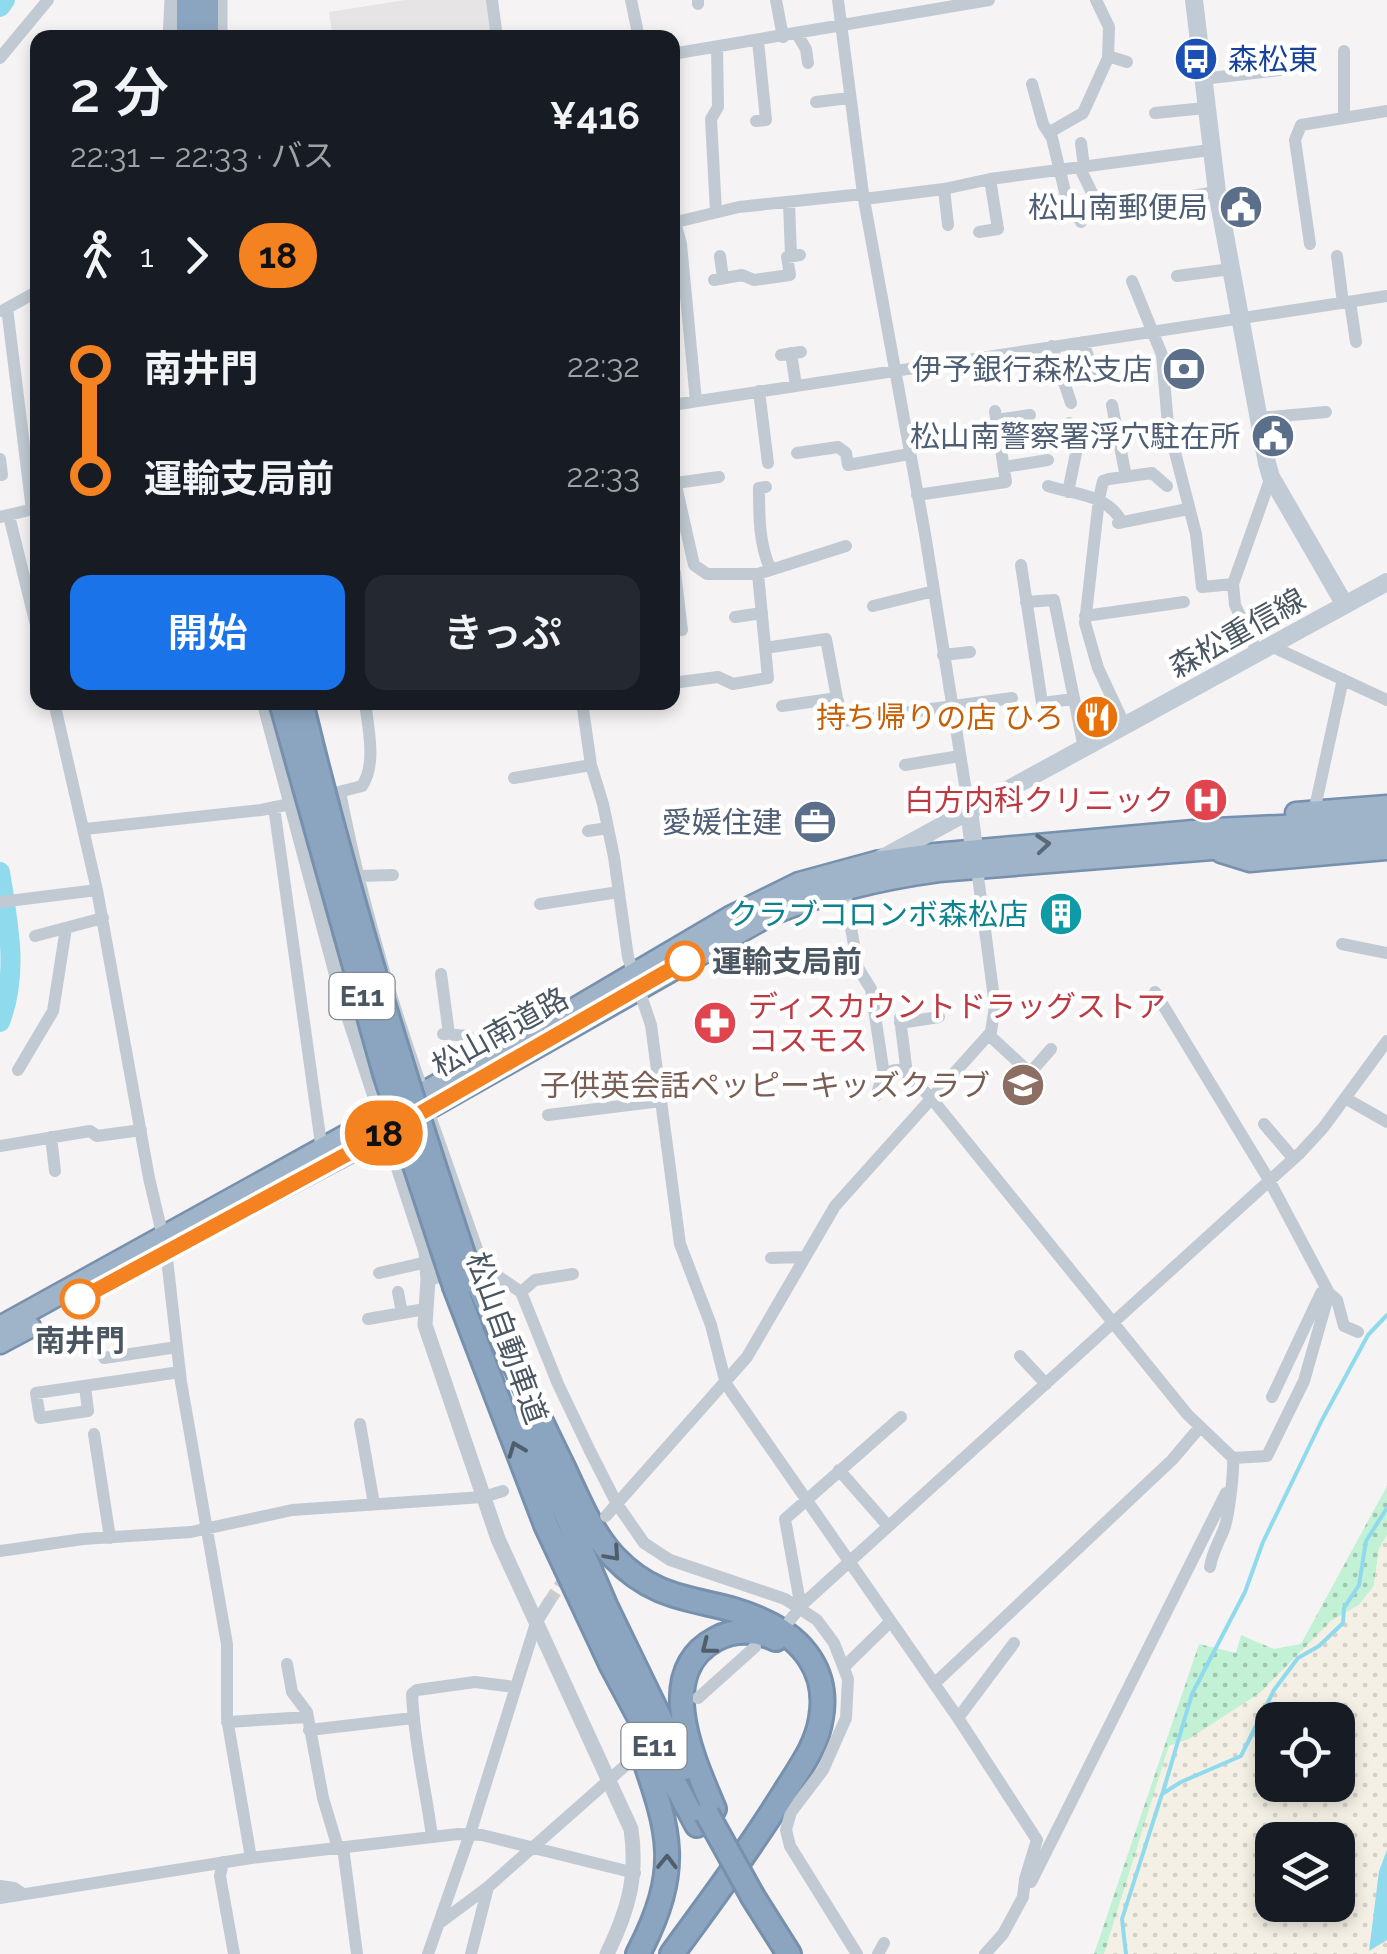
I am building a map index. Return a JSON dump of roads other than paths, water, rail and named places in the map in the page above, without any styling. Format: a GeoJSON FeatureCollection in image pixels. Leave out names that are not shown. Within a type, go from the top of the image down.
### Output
{"type":"FeatureCollection","features":[{"type":"Feature","properties":{"kind":"highway"},"geometry":{"type":"LineString","coordinates":[[188,0],[188,30]]}},
{"type":"Feature","properties":{"kind":"highway"},"geometry":{"type":"LineString","coordinates":[[207,0],[207,30]]}},
{"type":"Feature","properties":{"kind":"highway","name":"松山自動車道"},"geometry":{"type":"LineString","coordinates":[[283,710],[380,1056],[472,1278],[546,1525],[612,1666],[706,1816]]}},
{"type":"Feature","properties":{"kind":"highway","name":"松山自動車道"},"geometry":{"type":"LineString","coordinates":[[303,710],[365,940],[472,1278],[533,1442],[574,1537],[706,1816]]}},
{"type":"Feature","properties":{"kind":"highway"},"geometry":{"type":"LineString","coordinates":[[1212,838],[1250,818],[1314,812],[1386,828]]}},
{"type":"Feature","properties":{"kind":"highway"},"geometry":{"type":"LineString","coordinates":[[1212,838],[1250,861],[1386,828]]}},
{"type":"Feature","properties":{"kind":"highway"},"geometry":{"type":"LineString","coordinates":[[1212,838],[1386,828]]}},
{"type":"Feature","properties":{"kind":"highway","name":"松山南道路"},"geometry":{"type":"LineString","coordinates":[[383,1125],[486,1057],[842,879],[976,860],[1212,838]]}},
{"type":"Feature","properties":{"kind":"highway","name":"松山南道路"},"geometry":{"type":"LineString","coordinates":[[0,1328],[383,1125],[635,981]]}},
{"type":"Feature","properties":{"kind":"highway","name":"松山南道路"},"geometry":{"type":"LineString","coordinates":[[0,1344],[164,1244]]}},
{"type":"Feature","properties":{"kind":"highway"},"geometry":{"type":"LineString","coordinates":[[472,1278],[588,1520],[615,1558],[642,1580],[674,1597],[737,1612],[774,1626],[800,1643],[822,1688],[821,1720],[809,1754],[672,1954]]}},
{"type":"Feature","properties":{"kind":"highway"},"geometry":{"type":"LineString","coordinates":[[660,1954],[758,1818],[789,1770],[808,1728],[812,1695],[807,1674],[793,1652],[763,1634],[741,1632],[716,1639],[697,1654],[687,1674],[682,1701],[686,1736],[706,1816],[740,1884],[773,1954]]}},
{"type":"Feature","properties":{"kind":"highway"},"geometry":{"type":"LineString","coordinates":[[612,1666],[666,1828],[668,1874],[638,1954]]}},
{"type":"Feature","properties":{"kind":"highway"},"geometry":{"type":"LineString","coordinates":[[740,1884],[789,1954]]}},
{"type":"Feature","properties":{"kind":"main road","name":"森松重信線"},"geometry":{"type":"LineString","coordinates":[[878,871],[969,810],[1345,605],[1272,477],[1216,192],[1194,0]]}},
{"type":"Feature","properties":{"kind":"main road"},"geometry":{"type":"LineString","coordinates":[[1345,605],[1387,582]]}},
{"type":"Feature","properties":{"kind":"main road"},"geometry":{"type":"LineString","coordinates":[[969,810],[976,860]]}},
{"type":"Feature","properties":{"kind":"street"},"geometry":{"type":"LineString","coordinates":[[0,58],[48,0]]}},
{"type":"Feature","properties":{"kind":"street"},"geometry":{"type":"LineString","coordinates":[[170,30],[172,0]]}},
{"type":"Feature","properties":{"kind":"street"},"geometry":{"type":"LineString","coordinates":[[220,0],[220,30]]}},
{"type":"Feature","properties":{"kind":"street"},"geometry":{"type":"LineString","coordinates":[[492,0],[496,30]]}},
{"type":"Feature","properties":{"kind":"street"},"geometry":{"type":"LineString","coordinates":[[631,0],[638,30]]}},
{"type":"Feature","properties":{"kind":"street"},"geometry":{"type":"LineString","coordinates":[[776,0],[790,36],[806,49],[808,62]]}},
{"type":"Feature","properties":{"kind":"street"},"geometry":{"type":"LineString","coordinates":[[838,0],[864,196],[969,810]]}},
{"type":"Feature","properties":{"kind":"street"},"geometry":{"type":"LineString","coordinates":[[680,53],[790,36],[932,4],[990,0]]}},
{"type":"Feature","properties":{"kind":"street"},"geometry":{"type":"LineString","coordinates":[[1050,132],[1083,113],[1108,56],[1110,27],[1096,0]]}},
{"type":"Feature","properties":{"kind":"street"},"geometry":{"type":"LineString","coordinates":[[756,121],[766,120],[758,41]]}},
{"type":"Feature","properties":{"kind":"street"},"geometry":{"type":"LineString","coordinates":[[716,212],[712,119],[718,107],[717,47]]}},
{"type":"Feature","properties":{"kind":"street"},"geometry":{"type":"LineString","coordinates":[[1344,50],[1344,118]]}},
{"type":"Feature","properties":{"kind":"street"},"geometry":{"type":"LineString","coordinates":[[1108,56],[1127,62]]}},
{"type":"Feature","properties":{"kind":"street"},"geometry":{"type":"LineString","coordinates":[[1202,79],[1288,69]]}},
{"type":"Feature","properties":{"kind":"street"},"geometry":{"type":"LineString","coordinates":[[1032,84],[1043,124],[1050,132],[1066,196],[1081,222]]}},
{"type":"Feature","properties":{"kind":"street"},"geometry":{"type":"LineString","coordinates":[[816,102],[849,98]]}},
{"type":"Feature","properties":{"kind":"street"},"geometry":{"type":"LineString","coordinates":[[1155,113],[1205,108]]}},
{"type":"Feature","properties":{"kind":"street"},"geometry":{"type":"LineString","coordinates":[[1310,244],[1295,136],[1302,125],[1387,110]]}},
{"type":"Feature","properties":{"kind":"street"},"geometry":{"type":"LineString","coordinates":[[1080,143],[1082,168],[1103,216]]}},
{"type":"Feature","properties":{"kind":"street"},"geometry":{"type":"LineString","coordinates":[[680,221],[789,202],[944,189],[990,179],[1210,150]]}},
{"type":"Feature","properties":{"kind":"street"},"geometry":{"type":"LineString","coordinates":[[979,232],[998,229],[990,179]]}},
{"type":"Feature","properties":{"kind":"street"},"geometry":{"type":"LineString","coordinates":[[944,189],[948,225]]}},
{"type":"Feature","properties":{"kind":"street"},"geometry":{"type":"LineString","coordinates":[[1139,204],[1216,192]]}},
{"type":"Feature","properties":{"kind":"street"},"geometry":{"type":"LineString","coordinates":[[720,256],[719,279],[742,275],[755,287],[790,275],[788,257],[795,256],[789,202]]}},
{"type":"Feature","properties":{"kind":"street"},"geometry":{"type":"LineString","coordinates":[[680,241],[696,401]]}},
{"type":"Feature","properties":{"kind":"street"},"geometry":{"type":"LineString","coordinates":[[1338,256],[1356,342]]}},
{"type":"Feature","properties":{"kind":"street"},"geometry":{"type":"LineString","coordinates":[[1176,276],[1231,269]]}},
{"type":"Feature","properties":{"kind":"street"},"geometry":{"type":"LineString","coordinates":[[1132,280],[1164,365],[1168,486]]}},
{"type":"Feature","properties":{"kind":"street"},"geometry":{"type":"LineString","coordinates":[[30,296],[4,310],[30,477]]}},
{"type":"Feature","properties":{"kind":"street"},"geometry":{"type":"LineString","coordinates":[[680,404],[1387,296]]}},
{"type":"Feature","properties":{"kind":"street"},"geometry":{"type":"LineString","coordinates":[[680,337],[690,336]]}},
{"type":"Feature","properties":{"kind":"street"},"geometry":{"type":"LineString","coordinates":[[1083,342],[1096,378]]}},
{"type":"Feature","properties":{"kind":"street"},"geometry":{"type":"LineString","coordinates":[[1052,346],[1066,398]]}},
{"type":"Feature","properties":{"kind":"street"},"geometry":{"type":"LineString","coordinates":[[791,353],[796,386]]}},
{"type":"Feature","properties":{"kind":"street"},"geometry":{"type":"LineString","coordinates":[[759,392],[768,463]]}},
{"type":"Feature","properties":{"kind":"street"},"geometry":{"type":"LineString","coordinates":[[1110,411],[1126,477]]}},
{"type":"Feature","properties":{"kind":"street"},"geometry":{"type":"LineString","coordinates":[[1258,418],[1326,412]]}},
{"type":"Feature","properties":{"kind":"street"},"geometry":{"type":"LineString","coordinates":[[918,495],[1006,482],[995,415],[1030,414]]}},
{"type":"Feature","properties":{"kind":"street"},"geometry":{"type":"LineString","coordinates":[[1118,435],[1168,425]]}},
{"type":"Feature","properties":{"kind":"street"},"geometry":{"type":"LineString","coordinates":[[1067,431],[1076,453],[1068,492]]}},
{"type":"Feature","properties":{"kind":"street"},"geometry":{"type":"LineString","coordinates":[[806,448],[838,447],[846,452],[848,464],[909,454]]}},
{"type":"Feature","properties":{"kind":"street"},"geometry":{"type":"LineString","coordinates":[[0,459],[2,475]]}},
{"type":"Feature","properties":{"kind":"street"},"geometry":{"type":"LineString","coordinates":[[1004,466],[1048,460]]}},
{"type":"Feature","properties":{"kind":"street"},"geometry":{"type":"LineString","coordinates":[[1124,726],[1091,650],[1085,616],[1103,482],[1152,473],[1188,509],[1196,534],[1202,586],[1232,584]]}},
{"type":"Feature","properties":{"kind":"street"},"geometry":{"type":"LineString","coordinates":[[1272,477],[1232,584],[1235,605],[1265,650],[1387,700]]}},
{"type":"Feature","properties":{"kind":"street"},"geometry":{"type":"LineString","coordinates":[[680,483],[719,478]]}},
{"type":"Feature","properties":{"kind":"street"},"geometry":{"type":"LineString","coordinates":[[1048,486],[1099,499],[1117,512],[1120,522],[1188,509]]}},
{"type":"Feature","properties":{"kind":"street"},"geometry":{"type":"LineString","coordinates":[[680,683],[718,677],[733,684],[768,678],[758,488],[766,487]]}},
{"type":"Feature","properties":{"kind":"street"},"geometry":{"type":"LineString","coordinates":[[680,500],[696,568]]}},
{"type":"Feature","properties":{"kind":"street"},"geometry":{"type":"LineString","coordinates":[[30,510],[4,517],[30,606]]}},
{"type":"Feature","properties":{"kind":"street"},"geometry":{"type":"LineString","coordinates":[[680,572],[696,568],[707,574],[764,572],[846,546]]}},
{"type":"Feature","properties":{"kind":"street"},"geometry":{"type":"LineString","coordinates":[[1021,565],[1042,702],[1073,699]]}},
{"type":"Feature","properties":{"kind":"street"},"geometry":{"type":"LineString","coordinates":[[873,606],[934,591]]}},
{"type":"Feature","properties":{"kind":"street"},"geometry":{"type":"LineString","coordinates":[[1026,602],[1054,600],[1084,748]]}},
{"type":"Feature","properties":{"kind":"street"},"geometry":{"type":"LineString","coordinates":[[1085,616],[1184,602]]}},
{"type":"Feature","properties":{"kind":"street"},"geometry":{"type":"LineString","coordinates":[[735,617],[762,613]]}},
{"type":"Feature","properties":{"kind":"street"},"geometry":{"type":"LineString","coordinates":[[680,616],[682,630]]}},
{"type":"Feature","properties":{"kind":"street"},"geometry":{"type":"LineString","coordinates":[[765,648],[826,639],[844,721],[1012,698]]}},
{"type":"Feature","properties":{"kind":"street"},"geometry":{"type":"LineString","coordinates":[[944,655],[970,652]]}},
{"type":"Feature","properties":{"kind":"street"},"geometry":{"type":"LineString","coordinates":[[1314,812],[1343,679]]}},
{"type":"Feature","properties":{"kind":"street"},"geometry":{"type":"LineString","coordinates":[[782,706],[837,698]]}},
{"type":"Feature","properties":{"kind":"street"},"geometry":{"type":"LineString","coordinates":[[56,710],[98,890],[164,1244],[180,1372],[227,1644],[228,1722],[251,1858]]}},
{"type":"Feature","properties":{"kind":"street"},"geometry":{"type":"LineString","coordinates":[[266,710],[343,999],[426,1262],[424,1325],[498,1539],[631,1829],[635,1874],[628,1909],[609,1953]]}},
{"type":"Feature","properties":{"kind":"street"},"geometry":{"type":"LineString","coordinates":[[84,829],[274,808],[362,786],[370,766],[366,710]]}},
{"type":"Feature","properties":{"kind":"street"},"geometry":{"type":"LineString","coordinates":[[583,710],[635,981],[650,1024],[680,1244],[711,1326],[726,1384],[958,1718],[1037,1840],[1023,1897]]}},
{"type":"Feature","properties":{"kind":"street"},"geometry":{"type":"LineString","coordinates":[[904,765],[960,756]]}},
{"type":"Feature","properties":{"kind":"street"},"geometry":{"type":"LineString","coordinates":[[514,778],[591,765]]}},
{"type":"Feature","properties":{"kind":"street"},"geometry":{"type":"LineString","coordinates":[[340,792],[359,876],[420,1083]]}},
{"type":"Feature","properties":{"kind":"street"},"geometry":{"type":"LineString","coordinates":[[274,808],[323,1157]]}},
{"type":"Feature","properties":{"kind":"street"},"geometry":{"type":"LineString","coordinates":[[588,832],[608,828]]}},
{"type":"Feature","properties":{"kind":"street"},"geometry":{"type":"LineString","coordinates":[[606,1516],[726,1384],[772,1317],[835,1206],[989,1035],[996,1006],[976,860]]}},
{"type":"Feature","properties":{"kind":"street"},"geometry":{"type":"LineString","coordinates":[[359,876],[393,875]]}},
{"type":"Feature","properties":{"kind":"street"},"geometry":{"type":"LineString","coordinates":[[842,879],[858,968],[871,989],[884,1075],[877,1095]]}},
{"type":"Feature","properties":{"kind":"street"},"geometry":{"type":"LineString","coordinates":[[0,902],[98,890]]}},
{"type":"Feature","properties":{"kind":"street"},"geometry":{"type":"LineString","coordinates":[[540,904],[619,892]]}},
{"type":"Feature","properties":{"kind":"street"},"geometry":{"type":"LineString","coordinates":[[35,936],[103,918]]}},
{"type":"Feature","properties":{"kind":"street"},"geometry":{"type":"LineString","coordinates":[[18,1070],[53,1012],[66,928]]}},
{"type":"Feature","properties":{"kind":"street"},"geometry":{"type":"LineString","coordinates":[[1342,944],[1387,953]]}},
{"type":"Feature","properties":{"kind":"street"},"geometry":{"type":"LineString","coordinates":[[442,974],[446,1034],[468,1036],[486,1057]]}},
{"type":"Feature","properties":{"kind":"street"},"geometry":{"type":"LineString","coordinates":[[1155,992],[1269,1180],[1325,1287],[1336,1300],[1344,1326],[1358,1332]]}},
{"type":"Feature","properties":{"kind":"street"},"geometry":{"type":"LineString","coordinates":[[903,1070],[906,1066],[900,1021],[939,1017]]}},
{"type":"Feature","properties":{"kind":"street"},"geometry":{"type":"LineString","coordinates":[[989,1035],[1030,1073],[1051,1049]]}},
{"type":"Feature","properties":{"kind":"street"},"geometry":{"type":"LineString","coordinates":[[790,1620],[888,1526],[1294,1158],[1387,1041]]}},
{"type":"Feature","properties":{"kind":"street"},"geometry":{"type":"LineString","coordinates":[[884,1075],[891,1070],[903,1070],[932,1100],[1200,1427],[1240,1453],[1267,1456],[1304,1381],[1325,1287]]}},
{"type":"Feature","properties":{"kind":"street"},"geometry":{"type":"LineString","coordinates":[[1345,1098],[1387,1122]]}},
{"type":"Feature","properties":{"kind":"street"},"geometry":{"type":"LineString","coordinates":[[548,1115],[660,1100]]}},
{"type":"Feature","properties":{"kind":"street"},"geometry":{"type":"LineString","coordinates":[[430,1116],[472,1278]]}},
{"type":"Feature","properties":{"kind":"street"},"geometry":{"type":"LineString","coordinates":[[1264,1124],[1294,1158]]}},
{"type":"Feature","properties":{"kind":"street"},"geometry":{"type":"LineString","coordinates":[[0,1146],[90,1131],[97,1136],[140,1130]]}},
{"type":"Feature","properties":{"kind":"street"},"geometry":{"type":"LineString","coordinates":[[51,1138],[55,1171]]}},
{"type":"Feature","properties":{"kind":"street"},"geometry":{"type":"LineString","coordinates":[[771,1258],[804,1257]]}},
{"type":"Feature","properties":{"kind":"street"},"geometry":{"type":"LineString","coordinates":[[379,1273],[426,1262]]}},
{"type":"Feature","properties":{"kind":"street"},"geometry":{"type":"LineString","coordinates":[[521,1292],[535,1280],[574,1274]]}},
{"type":"Feature","properties":{"kind":"street"},"geometry":{"type":"LineString","coordinates":[[428,1280],[472,1278],[521,1292]]}},
{"type":"Feature","properties":{"kind":"street"},"geometry":{"type":"LineString","coordinates":[[1272,1396],[1325,1287]]}},
{"type":"Feature","properties":{"kind":"street"},"geometry":{"type":"LineString","coordinates":[[398,1292],[402,1313]]}},
{"type":"Feature","properties":{"kind":"street"},"geometry":{"type":"LineString","coordinates":[[521,1292],[583,1454],[644,1544],[670,1560],[764,1590],[800,1608],[828,1634],[844,1666],[849,1691],[846,1718],[824,1770],[791,1812],[786,1830],[790,1846],[858,1954]]}},
{"type":"Feature","properties":{"kind":"street"},"geometry":{"type":"LineString","coordinates":[[368,1319],[425,1309]]}},
{"type":"Feature","properties":{"kind":"street"},"geometry":{"type":"LineString","coordinates":[[104,1358],[177,1347]]}},
{"type":"Feature","properties":{"kind":"street"},"geometry":{"type":"LineString","coordinates":[[1020,1356],[1046,1384]]}},
{"type":"Feature","properties":{"kind":"street"},"geometry":{"type":"LineString","coordinates":[[84,1386],[180,1372]]}},
{"type":"Feature","properties":{"kind":"street"},"geometry":{"type":"LineString","coordinates":[[800,1608],[785,1520],[901,1416]]}},
{"type":"Feature","properties":{"kind":"street"},"geometry":{"type":"LineString","coordinates":[[360,1424],[374,1504]]}},
{"type":"Feature","properties":{"kind":"street"},"geometry":{"type":"LineString","coordinates":[[934,1684],[1172,1460],[1200,1427]]}},
{"type":"Feature","properties":{"kind":"street"},"geometry":{"type":"LineString","coordinates":[[94,1434],[110,1538]]}},
{"type":"Feature","properties":{"kind":"street"},"geometry":{"type":"LineString","coordinates":[[986,1954],[1003,1934],[1023,1897],[1231,1482],[1240,1453]]}},
{"type":"Feature","properties":{"kind":"street"},"geometry":{"type":"LineString","coordinates":[[839,1470],[888,1526]]}},
{"type":"Feature","properties":{"kind":"street"},"geometry":{"type":"LineString","coordinates":[[1210,1566],[1226,1525],[1231,1482]]}},
{"type":"Feature","properties":{"kind":"street"},"geometry":{"type":"LineString","coordinates":[[0,1551],[205,1529],[292,1510],[484,1497],[503,1491]]}},
{"type":"Feature","properties":{"kind":"street"},"geometry":{"type":"LineString","coordinates":[[428,1954],[536,1623],[549,1602]]}},
{"type":"Feature","properties":{"kind":"street"},"geometry":{"type":"LineString","coordinates":[[844,1666],[890,1622]]}},
{"type":"Feature","properties":{"kind":"street"},"geometry":{"type":"LineString","coordinates":[[958,1718],[1013,1642]]}},
{"type":"Feature","properties":{"kind":"street"},"geometry":{"type":"LineString","coordinates":[[698,1698],[755,1647]]}},
{"type":"Feature","properties":{"kind":"street"},"geometry":{"type":"LineString","coordinates":[[288,1664],[292,1692],[304,1705],[323,1798],[341,1848],[357,1954]]}},
{"type":"Feature","properties":{"kind":"street"},"geometry":{"type":"LineString","coordinates":[[432,1837],[412,1694],[416,1690],[474,1682],[516,1686]]}},
{"type":"Feature","properties":{"kind":"street"},"geometry":{"type":"LineString","coordinates":[[228,1722],[309,1724],[413,1718]]}},
{"type":"Feature","properties":{"kind":"street"},"geometry":{"type":"LineString","coordinates":[[439,1923],[488,1887],[626,1765]]}},
{"type":"Feature","properties":{"kind":"street"},"geometry":{"type":"LineString","coordinates":[[0,1898],[251,1858],[470,1834],[533,1846],[635,1874]]}},
{"type":"Feature","properties":{"kind":"street"},"geometry":{"type":"LineString","coordinates":[[223,1862],[220,1876],[234,1954]]}},
{"type":"Feature","properties":{"kind":"street"},"geometry":{"type":"LineString","coordinates":[[0,1886],[23,1894]]}},
{"type":"Feature","properties":{"kind":"street"},"geometry":{"type":"LineString","coordinates":[[471,1954],[488,1887]]}},
{"type":"Feature","properties":{"kind":"water"},"geometry":{"type":"Polygon","coordinates":[[[1387,1850],[1387,1940],[1369,1951],[1379,1871],[1387,1850]]]}},
{"type":"Feature","properties":{"kind":"waterway"},"geometry":{"type":"LineString","coordinates":[[0,7],[5,0]]}},
{"type":"Feature","properties":{"kind":"waterway"},"geometry":{"type":"LineString","coordinates":[[0,872],[10,966],[0,1022]]}},
{"type":"Feature","properties":{"kind":"waterway"},"geometry":{"type":"LineString","coordinates":[[1163,1792],[1192,1694],[1245,1592],[1263,1542],[1368,1335],[1387,1315]]}},
{"type":"Feature","properties":{"kind":"waterway"},"geometry":{"type":"LineString","coordinates":[[1126,1954],[1122,1919],[1162,1794],[1241,1756],[1274,1690],[1298,1658],[1319,1646],[1343,1623],[1344,1608],[1359,1585],[1366,1541],[1387,1508]]}},
{"type":"Feature","properties":{"kind":"tunnel"},"geometry":{"type":"LineString","coordinates":[[549,1602],[569,1572]]}},
{"type":"Feature","properties":{"kind":"place","name":"森松東"},"geometry":{"type":"Point","coordinates":[1196,59]}},
{"type":"Feature","properties":{"kind":"place","name":"松山南郵便局"},"geometry":{"type":"Point","coordinates":[1241,207]}},
{"type":"Feature","properties":{"kind":"place","name":"伊予銀行森松支店"},"geometry":{"type":"Point","coordinates":[1184,369]}},
{"type":"Feature","properties":{"kind":"place","name":"松山南警察署浮穴駐在所"},"geometry":{"type":"Point","coordinates":[1273,436]}},
{"type":"Feature","properties":{"kind":"place","name":"持ち帰りの店 ひろ"},"geometry":{"type":"Point","coordinates":[1097,717]}},
{"type":"Feature","properties":{"kind":"place","name":"白方内科クリニック"},"geometry":{"type":"Point","coordinates":[1206,800]}},
{"type":"Feature","properties":{"kind":"place","name":"愛媛住建"},"geometry":{"type":"Point","coordinates":[815,822]}},
{"type":"Feature","properties":{"kind":"place","name":"クラブコロンボ森松店"},"geometry":{"type":"Point","coordinates":[1061,914]}},
{"type":"Feature","properties":{"kind":"place","name":"運輸支局前"},"geometry":{"type":"Point","coordinates":[685,961]}},
{"type":"Feature","properties":{"kind":"place","name":"ディスカウントドラッグストア コスモス"},"geometry":{"type":"Point","coordinates":[715,1023]}},
{"type":"Feature","properties":{"kind":"place","name":"子供英会話ペッピーキッズクラブ"},"geometry":{"type":"Point","coordinates":[1023,1085]}},
{"type":"Feature","properties":{"kind":"place","name":"南井門"},"geometry":{"type":"Point","coordinates":[80,1299]}}]}
